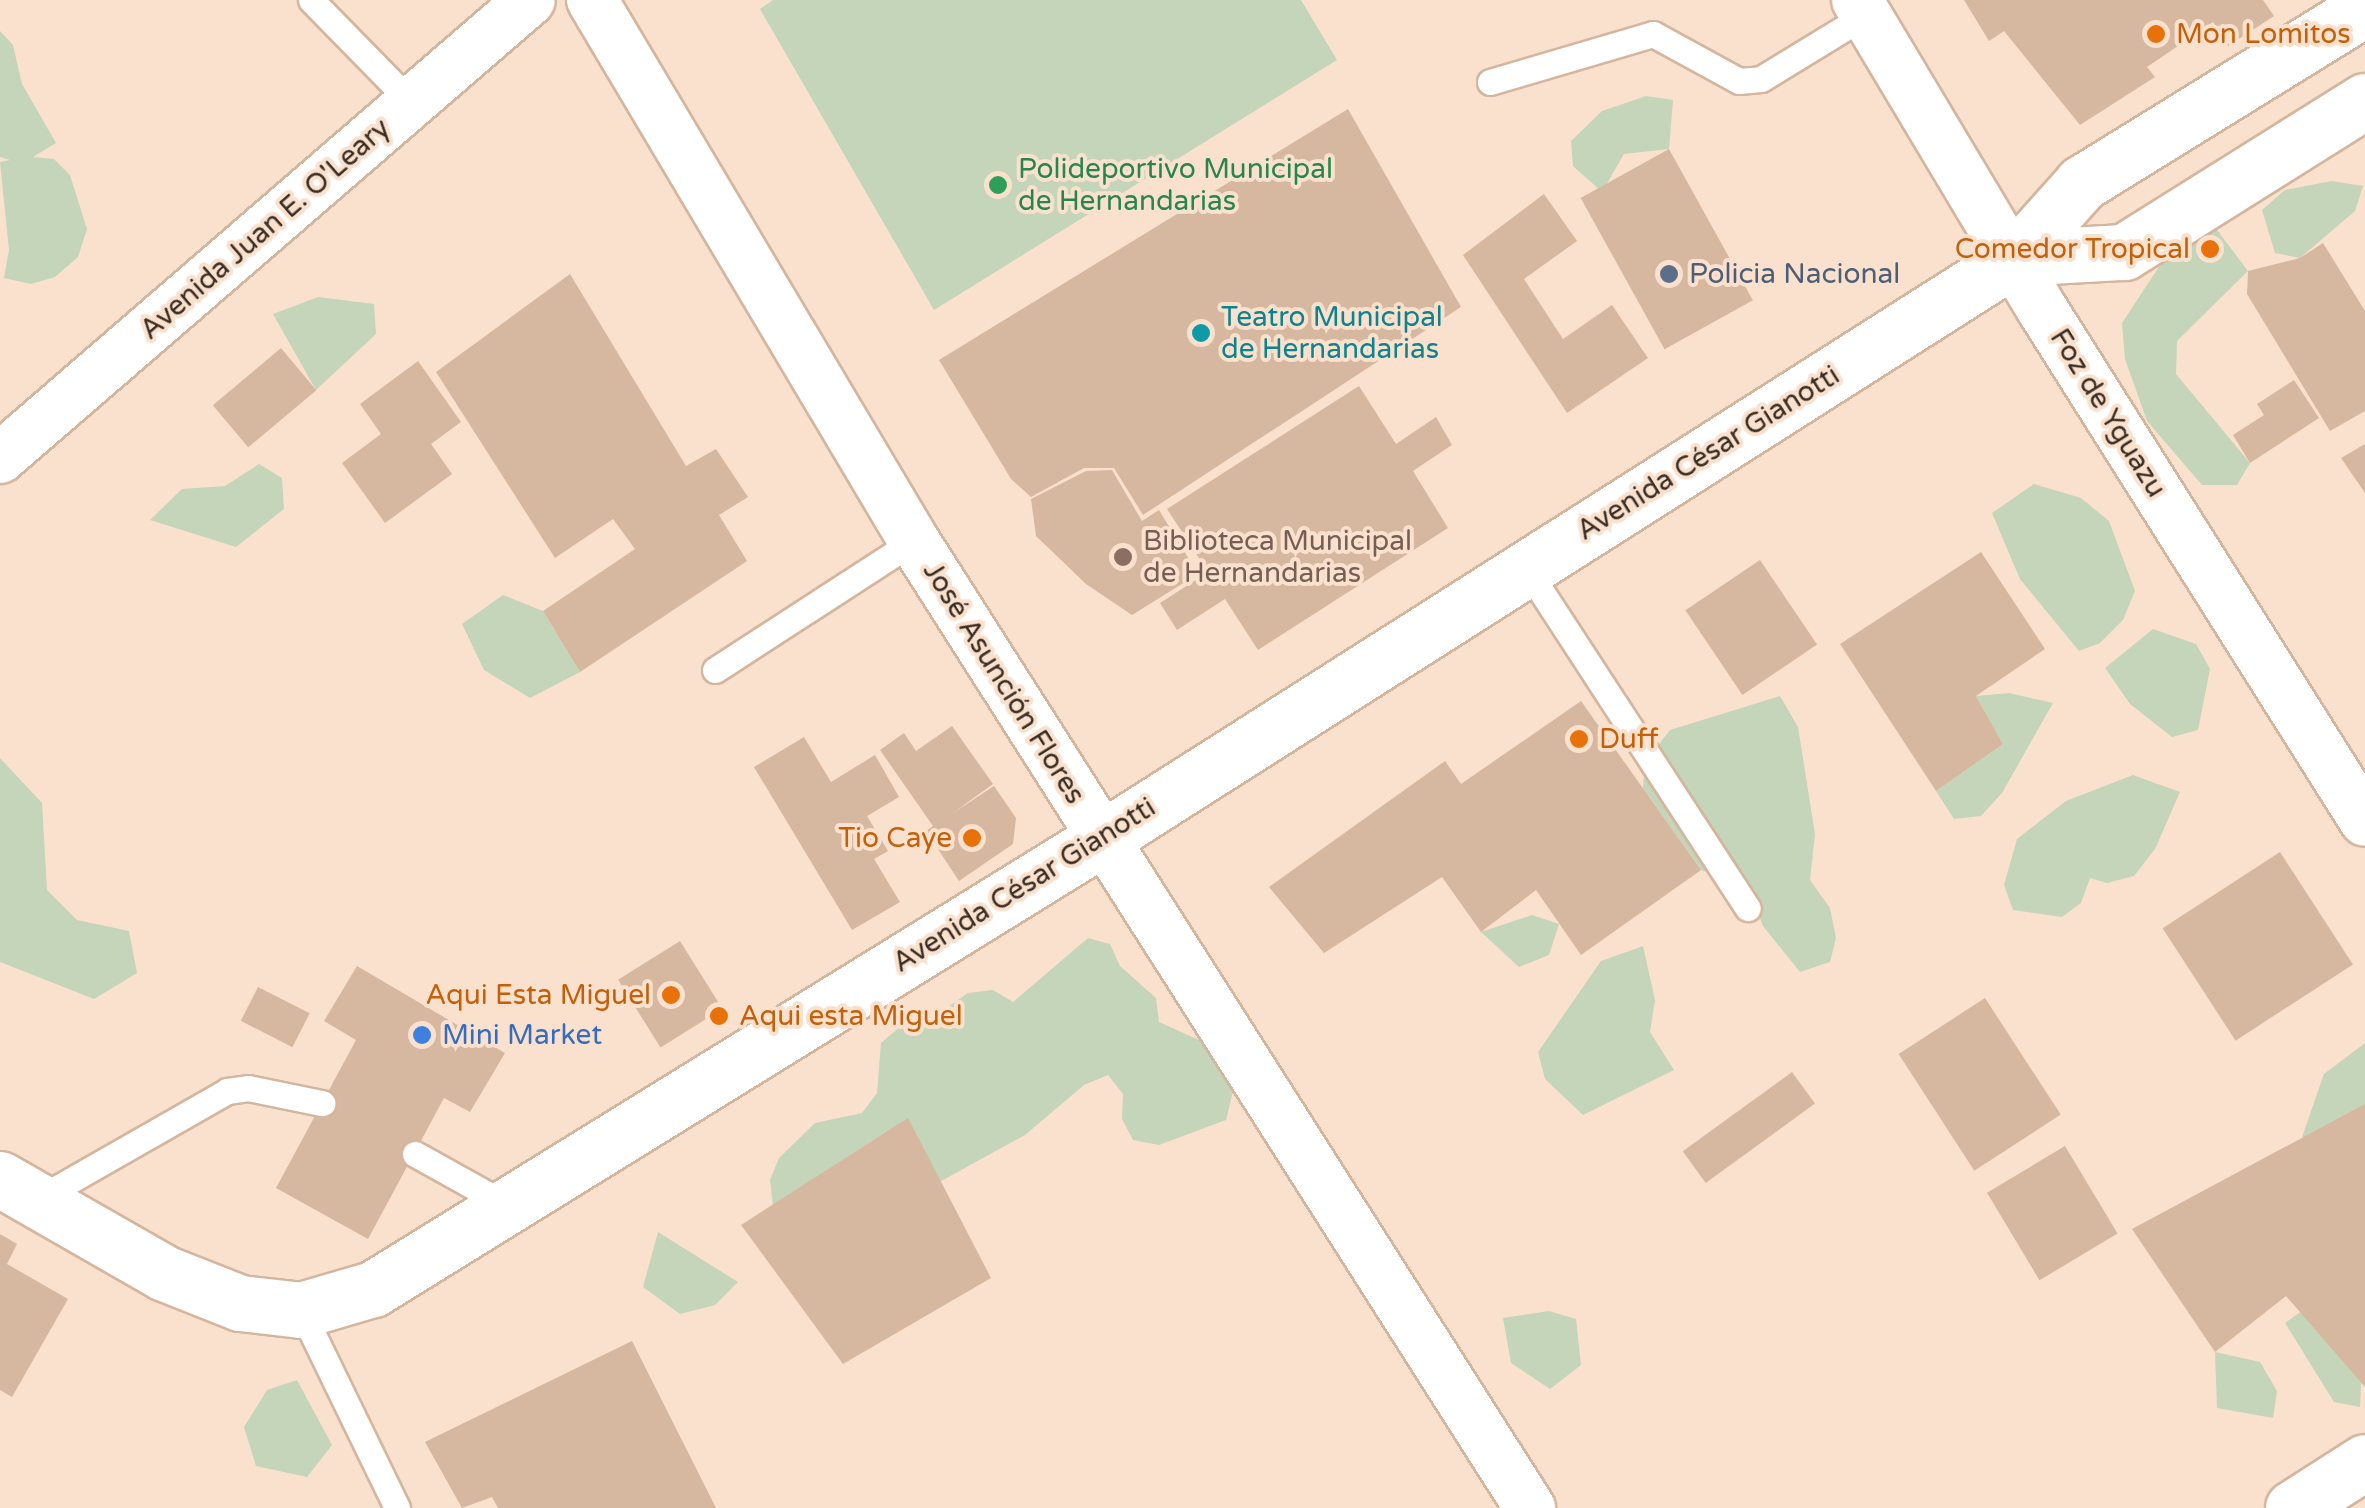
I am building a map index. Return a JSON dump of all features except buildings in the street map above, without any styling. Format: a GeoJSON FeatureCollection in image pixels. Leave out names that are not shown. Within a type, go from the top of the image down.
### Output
{"type":"FeatureCollection","features":[{"type":"Feature","properties":{"kind":"street","name":"Avenida Juan E. O'Leary"},"geometry":{"type":"LineString","coordinates":[[0,458],[530,0]]}},
{"type":"Feature","properties":{"kind":"street","name":"José Asunción Flores"},"geometry":{"type":"LineString","coordinates":[[592,0],[914,541],[1530,1508]]}},
{"type":"Feature","properties":{"kind":"street","name":"Foz de Yguazu"},"geometry":{"type":"LineString","coordinates":[[1862,8],[2365,821]]}},
{"type":"Feature","properties":{"kind":"street","name":"Avenida César Gianotti"},"geometry":{"type":"LineString","coordinates":[[18,1189],[164,1273],[240,1303],[301,1310],[373,1289],[1102,838],[2015,258],[2082,183],[2365,8]]}},
{"type":"Feature","properties":{"kind":"street","name":"Avenida César Gianotti"},"geometry":{"type":"LineString","coordinates":[[2015,258],[2124,252],[2365,102]]}},
{"type":"Feature","properties":{"kind":"street"},"geometry":{"type":"LineString","coordinates":[[2293,1508],[2365,1462]]}},
{"type":"Feature","properties":{"kind":"lane"},"geometry":{"type":"LineString","coordinates":[[311,0],[411,102]]}},
{"type":"Feature","properties":{"kind":"lane"},"geometry":{"type":"LineString","coordinates":[[1490,82],[1653,34],[1739,81],[1761,79],[1862,8]]}},
{"type":"Feature","properties":{"kind":"lane"},"geometry":{"type":"LineString","coordinates":[[716,670],[914,541]]}},
{"type":"Feature","properties":{"kind":"lane"},"geometry":{"type":"LineString","coordinates":[[1526,568],[1748,908]]}},
{"type":"Feature","properties":{"kind":"lane"},"geometry":{"type":"LineString","coordinates":[[18,1189],[226,1091],[248,1088],[322,1103]]}},
{"type":"Feature","properties":{"kind":"lane"},"geometry":{"type":"LineString","coordinates":[[414,1154],[505,1204]]}},
{"type":"Feature","properties":{"kind":"lane"},"geometry":{"type":"LineString","coordinates":[[301,1310],[397,1508]]}},
{"type":"Feature","properties":{"kind":"green space","name":"Polideportivo Municipal de Hernandarias"},"geometry":{"type":"Polygon","coordinates":[[[773,0],[1301,0],[1337,60],[934,310],[760,9],[773,0]]]}},
{"type":"Feature","properties":{"kind":"green space"},"geometry":{"type":"Polygon","coordinates":[[[0,31],[13,45],[22,84],[56,143],[33,157],[54,159],[70,175],[87,229],[78,257],[55,277],[31,284],[4,278],[9,250],[0,162],[10,160],[0,157],[0,31]]]}},
{"type":"Feature","properties":{"kind":"green space"},"geometry":{"type":"Polygon","coordinates":[[[1646,96],[1673,100],[1669,149],[1624,154],[1602,192],[1573,166],[1571,141],[1602,111],[1646,96]]]}},
{"type":"Feature","properties":{"kind":"green space"},"geometry":{"type":"Polygon","coordinates":[[[2332,181],[2363,186],[2355,211],[2300,258],[2275,253],[2262,210],[2285,190],[2332,181]]]}},
{"type":"Feature","properties":{"kind":"green space"},"geometry":{"type":"Polygon","coordinates":[[[2199,206],[2248,271],[2177,341],[2176,374],[2250,463],[2237,485],[2202,485],[2147,421],[2125,359],[2122,323],[2199,206]]]}},
{"type":"Feature","properties":{"kind":"green space"},"geometry":{"type":"Polygon","coordinates":[[[318,297],[374,304],[376,334],[316,390],[273,314],[318,297]]]}},
{"type":"Feature","properties":{"kind":"green space"},"geometry":{"type":"Polygon","coordinates":[[[259,464],[282,478],[284,509],[236,547],[150,520],[182,489],[225,486],[259,464]]]}},
{"type":"Feature","properties":{"kind":"green space"},"geometry":{"type":"Polygon","coordinates":[[[2034,484],[2081,498],[2109,521],[2135,591],[2123,620],[2100,643],[2079,651],[2020,579],[1992,513],[2034,484]]]}},
{"type":"Feature","properties":{"kind":"green space"},"geometry":{"type":"Polygon","coordinates":[[[503,595],[543,611],[580,672],[530,698],[484,670],[462,624],[503,595]]]}},
{"type":"Feature","properties":{"kind":"green space"},"geometry":{"type":"Polygon","coordinates":[[[2153,629],[2196,644],[2210,669],[2198,730],[2172,737],[2130,704],[2105,668],[2153,629]]]}},
{"type":"Feature","properties":{"kind":"green space"},"geometry":{"type":"Polygon","coordinates":[[[2009,693],[2053,703],[2002,793],[1981,816],[1954,819],[1936,791],[2003,744],[1976,696],[2009,693]]]}},
{"type":"Feature","properties":{"kind":"green space"},"geometry":{"type":"Polygon","coordinates":[[[1780,696],[1798,727],[1815,834],[1810,880],[1830,908],[1836,938],[1830,962],[1800,972],[1763,926],[1748,886],[1701,870],[1643,788],[1645,762],[1670,730],[1780,696]]]}},
{"type":"Feature","properties":{"kind":"green space"},"geometry":{"type":"Polygon","coordinates":[[[0,758],[42,803],[47,890],[77,920],[129,931],[137,973],[94,999],[0,962],[0,758]]]}},
{"type":"Feature","properties":{"kind":"green space"},"geometry":{"type":"Polygon","coordinates":[[[2133,775],[2180,792],[2155,849],[2134,876],[2107,883],[2090,878],[2081,903],[2062,917],[2013,910],[2004,885],[2017,839],[2066,801],[2133,775]]]}},
{"type":"Feature","properties":{"kind":"green space"},"geometry":{"type":"Polygon","coordinates":[[[1532,915],[1559,924],[1549,955],[1519,967],[1481,932],[1532,915]]]}},
{"type":"Feature","properties":{"kind":"green space"},"geometry":{"type":"Polygon","coordinates":[[[1088,938],[1110,944],[1120,966],[1156,998],[1159,1022],[1226,1052],[1237,1075],[1226,1120],[1159,1145],[1133,1140],[1122,1119],[1123,1094],[1108,1075],[1084,1085],[1025,1135],[934,1185],[773,1206],[770,1180],[779,1158],[815,1123],[862,1113],[877,1093],[881,1043],[902,1025],[928,1021],[968,993],[993,990],[1013,1002],[1088,938]]]}},
{"type":"Feature","properties":{"kind":"green space"},"geometry":{"type":"Polygon","coordinates":[[[1643,946],[1655,1000],[1650,1032],[1674,1070],[1583,1115],[1545,1079],[1538,1052],[1601,961],[1643,946]]]}},
{"type":"Feature","properties":{"kind":"green space"},"geometry":{"type":"Polygon","coordinates":[[[2365,1043],[2365,1134],[2349,1141],[2302,1137],[2324,1074],[2365,1043]]]}},
{"type":"Feature","properties":{"kind":"green space"},"geometry":{"type":"Polygon","coordinates":[[[658,1232],[738,1282],[715,1305],[680,1314],[643,1287],[658,1232]]]}},
{"type":"Feature","properties":{"kind":"green space"},"geometry":{"type":"Polygon","coordinates":[[[2331,1290],[2365,1301],[2360,1407],[2334,1402],[2285,1323],[2331,1290]]]}},
{"type":"Feature","properties":{"kind":"green space"},"geometry":{"type":"Polygon","coordinates":[[[1549,1311],[1576,1319],[1581,1365],[1550,1389],[1511,1363],[1503,1318],[1549,1311]]]}},
{"type":"Feature","properties":{"kind":"green space"},"geometry":{"type":"Polygon","coordinates":[[[2215,1352],[2260,1362],[2277,1391],[2273,1418],[2217,1408],[2215,1352]]]}},
{"type":"Feature","properties":{"kind":"green space"},"geometry":{"type":"Polygon","coordinates":[[[297,1380],[332,1445],[307,1477],[256,1466],[244,1427],[267,1390],[297,1380]]]}},
{"type":"Feature","properties":{"kind":"place","name":"Mon Lomitos"},"geometry":{"type":"Point","coordinates":[2156,34]}},
{"type":"Feature","properties":{"kind":"place","name":"Polideportivo Municipal de Hernandarias"},"geometry":{"type":"Point","coordinates":[998,185]}},
{"type":"Feature","properties":{"kind":"place","name":"Comedor Tropical"},"geometry":{"type":"Point","coordinates":[2210,249]}},
{"type":"Feature","properties":{"kind":"place","name":"Policia Nacional"},"geometry":{"type":"Point","coordinates":[1669,274]}},
{"type":"Feature","properties":{"kind":"place","name":"Teatro Municipal de Hernandarias"},"geometry":{"type":"Point","coordinates":[1201,333]}},
{"type":"Feature","properties":{"kind":"place","name":"Biblioteca Municipal de Hernandarias"},"geometry":{"type":"Point","coordinates":[1123,557]}},
{"type":"Feature","properties":{"kind":"place","name":"Duff"},"geometry":{"type":"Point","coordinates":[1579,739]}},
{"type":"Feature","properties":{"kind":"place","name":"Tio Caye"},"geometry":{"type":"Point","coordinates":[972,838]}},
{"type":"Feature","properties":{"kind":"place","name":"Aqui Esta Miguel"},"geometry":{"type":"Point","coordinates":[671,995]}},
{"type":"Feature","properties":{"kind":"place","name":"Aqui esta Miguel"},"geometry":{"type":"Point","coordinates":[719,1016]}},
{"type":"Feature","properties":{"kind":"place","name":"Mini Market"},"geometry":{"type":"Point","coordinates":[422,1035]}}]}
